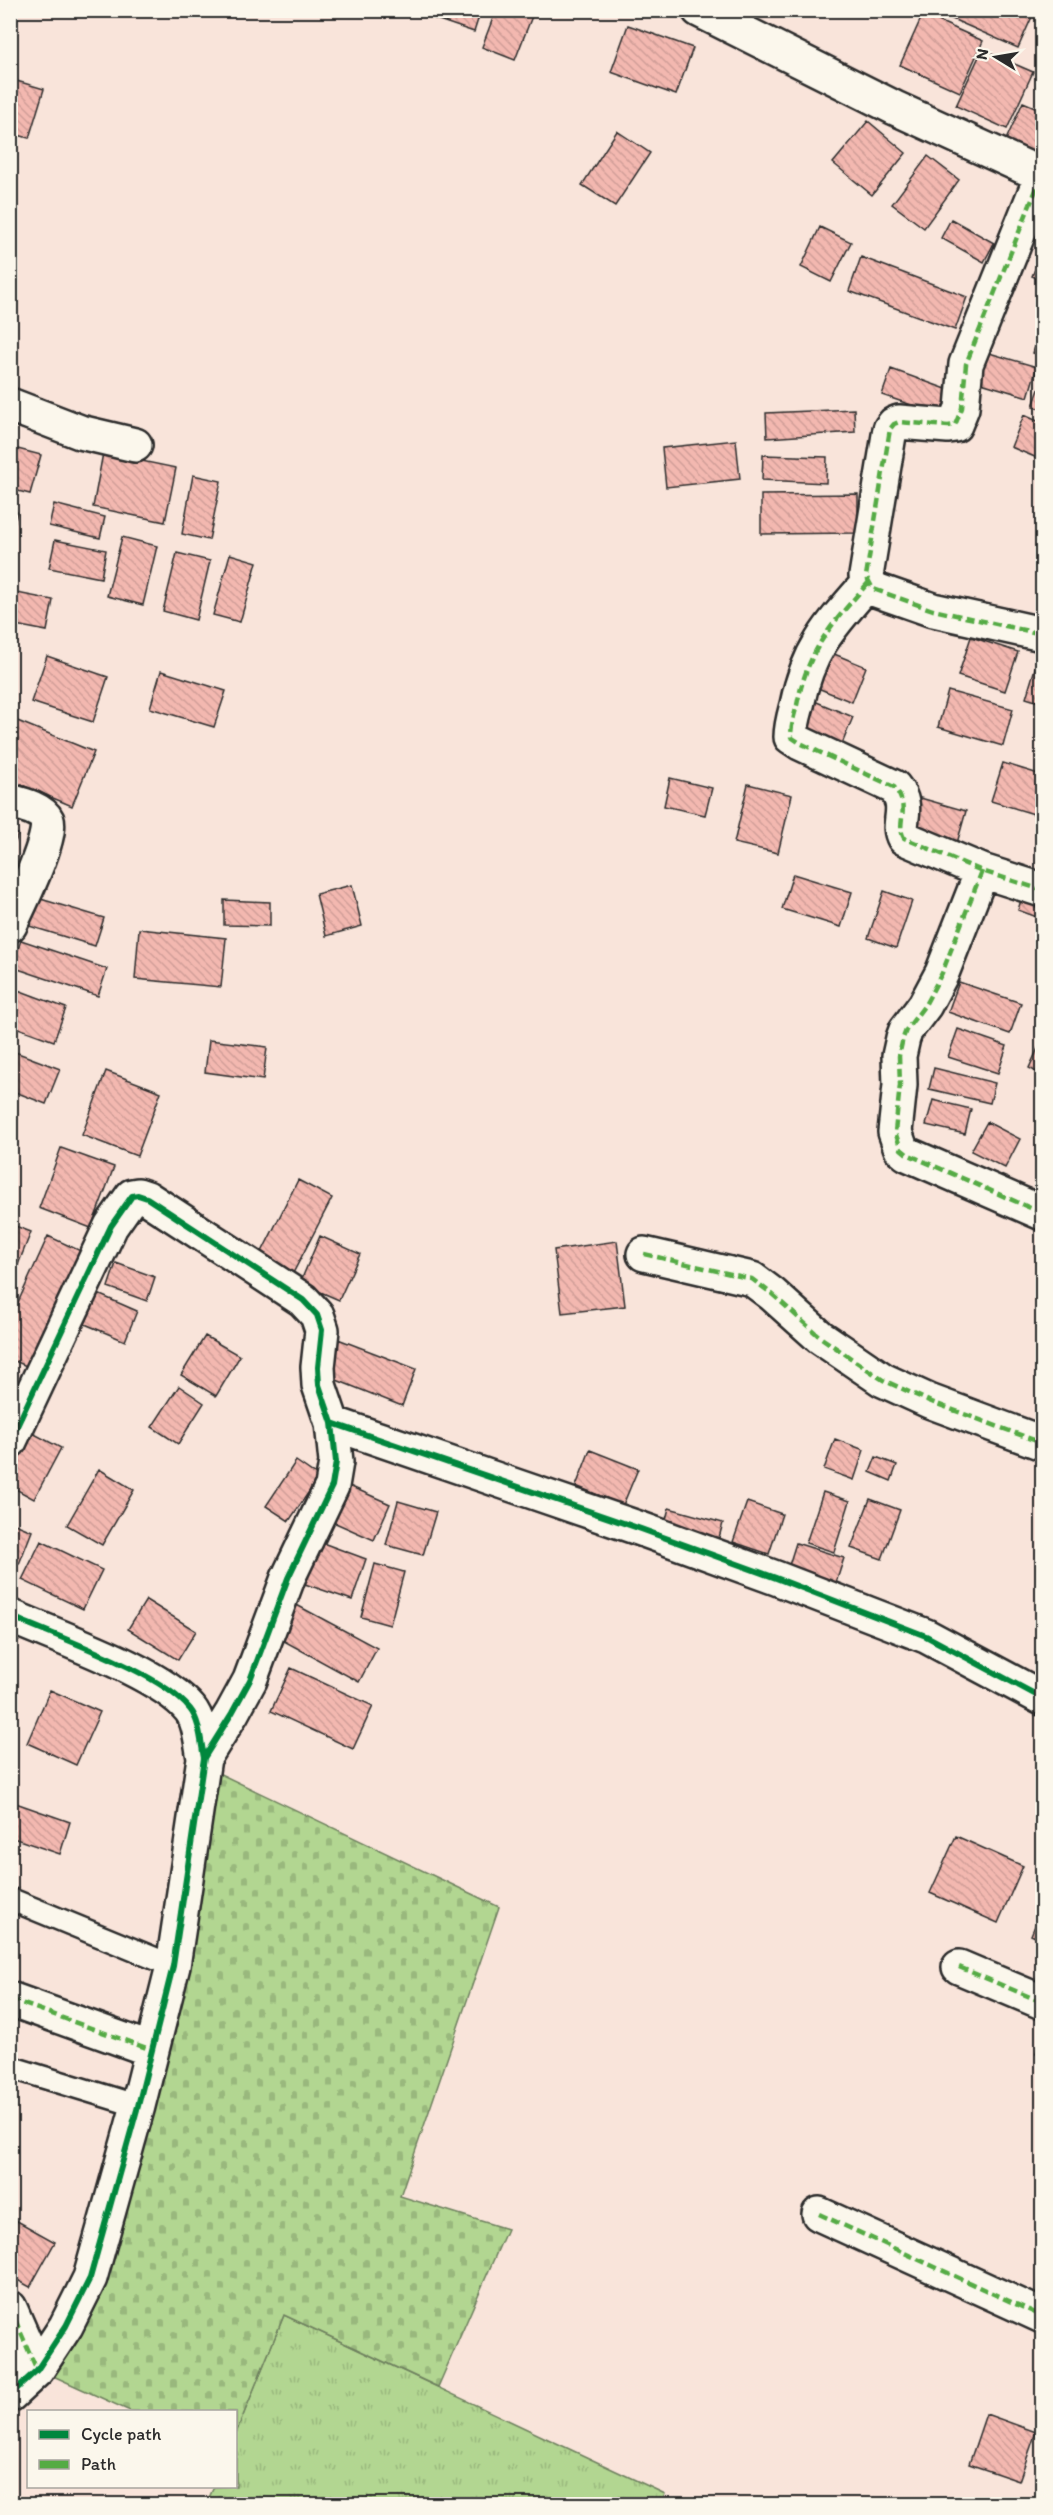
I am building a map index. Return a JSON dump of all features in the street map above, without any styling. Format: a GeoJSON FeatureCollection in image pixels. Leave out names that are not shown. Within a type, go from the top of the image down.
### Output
{"type":"FeatureCollection","features":[{"type":"Feature","properties":{"kind":"street"},"geometry":{"type":"LineString","coordinates":[[699,10],[895,108],[1042,175],[966,364],[962,408],[958,422],[948,426],[899,422],[890,429],[866,568],[868,583],[873,589],[933,610],[1042,634]]}},
{"type":"Feature","properties":{"kind":"street"},"geometry":{"type":"LineString","coordinates":[[10,405],[80,432],[135,445]]}},
{"type":"Feature","properties":{"kind":"street"},"geometry":{"type":"LineString","coordinates":[[868,583],[827,630],[811,657],[801,683],[791,737],[894,787],[902,797],[904,807],[902,836],[981,871],[1042,890]]}},
{"type":"Feature","properties":{"kind":"street"},"geometry":{"type":"LineString","coordinates":[[10,801],[41,813],[47,820],[47,831],[38,862],[10,925]]}},
{"type":"Feature","properties":{"kind":"street"},"geometry":{"type":"LineString","coordinates":[[981,871],[942,973],[925,1005],[906,1030],[903,1038],[899,1056],[900,1085],[895,1132],[901,1149],[907,1154],[1042,1213]]}},
{"type":"Feature","properties":{"kind":"street"},"geometry":{"type":"LineString","coordinates":[[10,1441],[111,1226],[132,1196],[147,1198],[293,1293],[317,1316],[322,1330],[318,1367],[319,1385],[332,1423],[336,1462],[332,1486],[288,1578],[250,1680],[204,1758]]}},
{"type":"Feature","properties":{"kind":"street"},"geometry":{"type":"LineString","coordinates":[[644,1254],[752,1279],[820,1337],[882,1380],[929,1401],[1042,1443]]}},
{"type":"Feature","properties":{"kind":"street"},"geometry":{"type":"LineString","coordinates":[[332,1423],[641,1528],[797,1586],[926,1636],[1042,1698]]}},
{"type":"Feature","properties":{"kind":"street"},"geometry":{"type":"LineString","coordinates":[[10,1616],[128,1668],[169,1690],[192,1711],[204,1758],[173,1966],[138,2106],[90,2278],[66,2326],[37,2370],[10,2395]]}},
{"type":"Feature","properties":{"kind":"street"},"geometry":{"type":"LineString","coordinates":[[959,1967],[1042,2002]]}},
{"type":"Feature","properties":{"kind":"street"},"geometry":{"type":"LineString","coordinates":[[10,1999],[152,2050]]}},
{"type":"Feature","properties":{"kind":"street"},"geometry":{"type":"LineString","coordinates":[[819,2214],[1042,2316]]}},
{"type":"Feature","properties":{"kind":"street"},"geometry":{"type":"LineString","coordinates":[[10,2308],[37,2370]]}},
{"type":"Feature","properties":{"kind":"lane"},"geometry":{"type":"LineString","coordinates":[[10,1899],[173,1966]]}},
{"type":"Feature","properties":{"kind":"lane"},"geometry":{"type":"LineString","coordinates":[[10,2067],[138,2106]]}},
{"type":"Feature","properties":{"kind":"green space"},"geometry":{"type":"Polygon","coordinates":[[[212,1770],[499,1907],[400,2196],[507,2229],[438,2387],[284,2315],[237,2431],[237,2410],[128,2410],[51,2375],[212,1770]]]}},
{"type":"Feature","properties":{"kind":"green space"},"geometry":{"type":"Polygon","coordinates":[[[284,2315],[665,2494],[661,2504],[206,2504],[214,2488],[237,2488],[237,2431],[284,2315]]]}},
{"type":"Feature","properties":{"kind":"building"},"geometry":{"type":"Polygon","coordinates":[[[425,10],[481,10],[474,32],[424,15],[425,10]]]}},
{"type":"Feature","properties":{"kind":"building"},"geometry":{"type":"Polygon","coordinates":[[[496,10],[534,11],[515,60],[482,47],[496,10]]]}},
{"type":"Feature","properties":{"kind":"building"},"geometry":{"type":"Polygon","coordinates":[[[953,10],[1035,10],[1018,48],[950,18],[953,10]]]}},
{"type":"Feature","properties":{"kind":"building"},"geometry":{"type":"Polygon","coordinates":[[[923,14],[983,41],[960,92],[900,65],[923,14]]]}},
{"type":"Feature","properties":{"kind":"building"},"geometry":{"type":"Polygon","coordinates":[[[1042,14],[1042,30],[1036,28],[1042,14]]]}},
{"type":"Feature","properties":{"kind":"building"},"geometry":{"type":"Polygon","coordinates":[[[628,25],[693,48],[676,95],[611,72],[628,25]]]}},
{"type":"Feature","properties":{"kind":"building"},"geometry":{"type":"Polygon","coordinates":[[[982,50],[1033,72],[1007,129],[956,106],[982,50]]]}},
{"type":"Feature","properties":{"kind":"building"},"geometry":{"type":"Polygon","coordinates":[[[10,79],[44,89],[29,138],[10,133],[10,79]]]}},
{"type":"Feature","properties":{"kind":"building"},"geometry":{"type":"Polygon","coordinates":[[[1023,102],[1042,110],[1042,158],[1005,142],[1023,102]]]}},
{"type":"Feature","properties":{"kind":"building"},"geometry":{"type":"Polygon","coordinates":[[[868,121],[906,153],[872,195],[833,163],[868,121]]]}},
{"type":"Feature","properties":{"kind":"building"},"geometry":{"type":"Polygon","coordinates":[[[617,131],[650,153],[615,206],[582,185],[617,131]]]}},
{"type":"Feature","properties":{"kind":"building"},"geometry":{"type":"Polygon","coordinates":[[[928,156],[959,180],[924,228],[892,204],[928,156]]]}},
{"type":"Feature","properties":{"kind":"building"},"geometry":{"type":"Polygon","coordinates":[[[951,219],[994,243],[984,262],[941,238],[951,219]]]}},
{"type":"Feature","properties":{"kind":"building"},"geometry":{"type":"Polygon","coordinates":[[[820,227],[851,242],[831,282],[801,267],[820,227]]]}},
{"type":"Feature","properties":{"kind":"building"},"geometry":{"type":"Polygon","coordinates":[[[1042,253],[1042,280],[1032,276],[1042,253]]]}},
{"type":"Feature","properties":{"kind":"building"},"geometry":{"type":"Polygon","coordinates":[[[861,257],[967,297],[955,330],[849,291],[861,257]]]}},
{"type":"Feature","properties":{"kind":"building"},"geometry":{"type":"Polygon","coordinates":[[[1038,337],[1042,338],[1042,356],[1033,353],[1038,337]]]}},
{"type":"Feature","properties":{"kind":"building"},"geometry":{"type":"Polygon","coordinates":[[[979,350],[1037,367],[1028,397],[971,380],[979,350]]]}},
{"type":"Feature","properties":{"kind":"building"},"geometry":{"type":"Polygon","coordinates":[[[891,369],[949,390],[941,415],[882,395],[891,369]]]}},
{"type":"Feature","properties":{"kind":"building"},"geometry":{"type":"Polygon","coordinates":[[[1042,381],[1042,410],[1033,406],[1042,381]]]}},
{"type":"Feature","properties":{"kind":"building"},"geometry":{"type":"Polygon","coordinates":[[[854,409],[855,432],[767,438],[766,413],[854,409]]]}},
{"type":"Feature","properties":{"kind":"building"},"geometry":{"type":"Polygon","coordinates":[[[1024,415],[1042,423],[1042,460],[1011,447],[1024,415]]]}},
{"type":"Feature","properties":{"kind":"building"},"geometry":{"type":"Polygon","coordinates":[[[736,440],[740,479],[666,487],[662,448],[736,440]]]}},
{"type":"Feature","properties":{"kind":"building"},"geometry":{"type":"Polygon","coordinates":[[[10,447],[41,455],[30,494],[10,489],[10,447]]]}},
{"type":"Feature","properties":{"kind":"building"},"geometry":{"type":"Polygon","coordinates":[[[103,453],[176,468],[165,522],[93,507],[103,453]]]}},
{"type":"Feature","properties":{"kind":"building"},"geometry":{"type":"Polygon","coordinates":[[[763,455],[827,457],[826,483],[762,480],[763,455]]]}},
{"type":"Feature","properties":{"kind":"building"},"geometry":{"type":"Polygon","coordinates":[[[193,475],[221,481],[209,540],[182,534],[193,475]]]}},
{"type":"Feature","properties":{"kind":"building"},"geometry":{"type":"Polygon","coordinates":[[[858,494],[858,533],[761,534],[761,495],[858,494]]]}},
{"type":"Feature","properties":{"kind":"building"},"geometry":{"type":"Polygon","coordinates":[[[54,504],[105,517],[100,538],[49,526],[54,504]]]}},
{"type":"Feature","properties":{"kind":"building"},"geometry":{"type":"Polygon","coordinates":[[[10,510],[17,512],[10,542],[10,510]]]}},
{"type":"Feature","properties":{"kind":"building"},"geometry":{"type":"Polygon","coordinates":[[[122,537],[157,546],[143,605],[107,596],[122,537]]]}},
{"type":"Feature","properties":{"kind":"building"},"geometry":{"type":"Polygon","coordinates":[[[55,540],[106,550],[101,578],[49,568],[55,540]]]}},
{"type":"Feature","properties":{"kind":"building"},"geometry":{"type":"Polygon","coordinates":[[[177,553],[210,561],[196,620],[163,611],[177,553]]]}},
{"type":"Feature","properties":{"kind":"building"},"geometry":{"type":"Polygon","coordinates":[[[230,554],[257,562],[240,622],[213,615],[230,554]]]}},
{"type":"Feature","properties":{"kind":"building"},"geometry":{"type":"Polygon","coordinates":[[[12,592],[53,600],[47,631],[10,624],[12,592]]]}},
{"type":"Feature","properties":{"kind":"building"},"geometry":{"type":"Polygon","coordinates":[[[971,637],[1018,652],[1005,691],[958,676],[971,637]]]}},
{"type":"Feature","properties":{"kind":"building"},"geometry":{"type":"Polygon","coordinates":[[[822,649],[866,667],[852,702],[808,684],[822,649]]]}},
{"type":"Feature","properties":{"kind":"building"},"geometry":{"type":"Polygon","coordinates":[[[47,656],[108,677],[93,722],[31,702],[47,656]]]}},
{"type":"Feature","properties":{"kind":"building"},"geometry":{"type":"Polygon","coordinates":[[[1036,665],[1042,667],[1042,703],[1026,698],[1036,665]]]}},
{"type":"Feature","properties":{"kind":"building"},"geometry":{"type":"Polygon","coordinates":[[[161,671],[226,691],[214,727],[150,708],[161,671]]]}},
{"type":"Feature","properties":{"kind":"building"},"geometry":{"type":"Polygon","coordinates":[[[948,691],[1013,709],[1003,746],[938,727],[948,691]]]}},
{"type":"Feature","properties":{"kind":"building"},"geometry":{"type":"Polygon","coordinates":[[[807,698],[853,717],[840,749],[794,730],[807,698]]]}},
{"type":"Feature","properties":{"kind":"building"},"geometry":{"type":"Polygon","coordinates":[[[15,720],[94,752],[72,806],[10,780],[10,730],[15,720]]]}},
{"type":"Feature","properties":{"kind":"building"},"geometry":{"type":"Polygon","coordinates":[[[1003,763],[1042,775],[1042,787],[1034,814],[991,801],[1003,763]]]}},
{"type":"Feature","properties":{"kind":"building"},"geometry":{"type":"Polygon","coordinates":[[[670,778],[712,788],[705,815],[664,806],[670,778]]]}},
{"type":"Feature","properties":{"kind":"building"},"geometry":{"type":"Polygon","coordinates":[[[748,784],[792,795],[778,853],[734,843],[748,784]]]}},
{"type":"Feature","properties":{"kind":"building"},"geometry":{"type":"Polygon","coordinates":[[[917,797],[966,811],[954,854],[907,836],[917,797]]]}},
{"type":"Feature","properties":{"kind":"building"},"geometry":{"type":"Polygon","coordinates":[[[10,832],[18,834],[10,856],[10,832]]]}},
{"type":"Feature","properties":{"kind":"building"},"geometry":{"type":"Polygon","coordinates":[[[793,874],[852,892],[841,927],[782,909],[793,874]]]}},
{"type":"Feature","properties":{"kind":"building"},"geometry":{"type":"Polygon","coordinates":[[[352,885],[362,926],[326,936],[316,894],[352,885]]]}},
{"type":"Feature","properties":{"kind":"building"},"geometry":{"type":"Polygon","coordinates":[[[1024,890],[1042,897],[1042,919],[1018,910],[1024,890]]]}},
{"type":"Feature","properties":{"kind":"building"},"geometry":{"type":"Polygon","coordinates":[[[884,891],[912,901],[896,948],[868,938],[884,891]]]}},
{"type":"Feature","properties":{"kind":"building"},"geometry":{"type":"Polygon","coordinates":[[[34,897],[104,918],[95,946],[26,925],[34,897]]]}},
{"type":"Feature","properties":{"kind":"building"},"geometry":{"type":"Polygon","coordinates":[[[224,900],[270,902],[270,926],[224,925],[224,900]]]}},
{"type":"Feature","properties":{"kind":"building"},"geometry":{"type":"Polygon","coordinates":[[[139,929],[226,938],[221,987],[135,979],[139,929]]]}},
{"type":"Feature","properties":{"kind":"building"},"geometry":{"type":"Polygon","coordinates":[[[21,940],[107,969],[98,996],[12,967],[21,940]]]}},
{"type":"Feature","properties":{"kind":"building"},"geometry":{"type":"Polygon","coordinates":[[[959,982],[1021,1003],[1010,1034],[948,1012],[959,982]]]}},
{"type":"Feature","properties":{"kind":"building"},"geometry":{"type":"Polygon","coordinates":[[[10,987],[66,1008],[54,1041],[10,1025],[10,987]]]}},
{"type":"Feature","properties":{"kind":"building"},"geometry":{"type":"Polygon","coordinates":[[[958,1029],[1007,1046],[998,1073],[948,1057],[958,1029]]]}},
{"type":"Feature","properties":{"kind":"building"},"geometry":{"type":"Polygon","coordinates":[[[209,1040],[267,1047],[263,1080],[205,1072],[209,1040]]]}},
{"type":"Feature","properties":{"kind":"building"},"geometry":{"type":"Polygon","coordinates":[[[1040,1044],[1042,1045],[1042,1075],[1029,1068],[1040,1044]]]}},
{"type":"Feature","properties":{"kind":"building"},"geometry":{"type":"Polygon","coordinates":[[[10,1050],[60,1069],[46,1104],[10,1090],[10,1050]]]}},
{"type":"Feature","properties":{"kind":"building"},"geometry":{"type":"Polygon","coordinates":[[[934,1068],[995,1083],[990,1103],[929,1089],[934,1068]]]}},
{"type":"Feature","properties":{"kind":"building"},"geometry":{"type":"Polygon","coordinates":[[[106,1071],[161,1092],[137,1156],[82,1135],[106,1071]]]}},
{"type":"Feature","properties":{"kind":"building"},"geometry":{"type":"Polygon","coordinates":[[[933,1100],[971,1109],[965,1134],[926,1125],[933,1100]]]}},
{"type":"Feature","properties":{"kind":"building"},"geometry":{"type":"Polygon","coordinates":[[[987,1122],[1020,1139],[1005,1168],[971,1151],[987,1122]]]}},
{"type":"Feature","properties":{"kind":"building"},"geometry":{"type":"Polygon","coordinates":[[[61,1148],[114,1167],[91,1228],[39,1208],[61,1148]]]}},
{"type":"Feature","properties":{"kind":"building"},"geometry":{"type":"Polygon","coordinates":[[[298,1180],[332,1198],[291,1277],[258,1260],[298,1180]]]}},
{"type":"Feature","properties":{"kind":"building"},"geometry":{"type":"Polygon","coordinates":[[[10,1224],[31,1232],[10,1285],[10,1224]]]}},
{"type":"Feature","properties":{"kind":"building"},"geometry":{"type":"Polygon","coordinates":[[[48,1236],[83,1252],[31,1368],[10,1359],[10,1320],[48,1236]]]}},
{"type":"Feature","properties":{"kind":"building"},"geometry":{"type":"Polygon","coordinates":[[[320,1236],[360,1254],[339,1300],[300,1283],[320,1236]]]}},
{"type":"Feature","properties":{"kind":"building"},"geometry":{"type":"Polygon","coordinates":[[[617,1241],[625,1306],[562,1313],[554,1250],[617,1241]]]}},
{"type":"Feature","properties":{"kind":"building"},"geometry":{"type":"Polygon","coordinates":[[[116,1263],[155,1277],[147,1301],[108,1287],[116,1263]]]}},
{"type":"Feature","properties":{"kind":"building"},"geometry":{"type":"Polygon","coordinates":[[[98,1294],[137,1311],[125,1341],[85,1324],[98,1294]]]}},
{"type":"Feature","properties":{"kind":"building"},"geometry":{"type":"Polygon","coordinates":[[[205,1336],[240,1356],[216,1396],[181,1375],[205,1336]]]}},
{"type":"Feature","properties":{"kind":"building"},"geometry":{"type":"Polygon","coordinates":[[[338,1339],[416,1369],[402,1406],[324,1375],[338,1339]]]}},
{"type":"Feature","properties":{"kind":"building"},"geometry":{"type":"Polygon","coordinates":[[[10,1386],[17,1388],[10,1408],[10,1386]]]}},
{"type":"Feature","properties":{"kind":"building"},"geometry":{"type":"Polygon","coordinates":[[[179,1386],[204,1403],[178,1444],[152,1427],[179,1386]]]}},
{"type":"Feature","properties":{"kind":"building"},"geometry":{"type":"Polygon","coordinates":[[[23,1428],[61,1448],[34,1499],[10,1486],[10,1452],[23,1428]]]}},
{"type":"Feature","properties":{"kind":"building"},"geometry":{"type":"Polygon","coordinates":[[[835,1439],[864,1450],[854,1480],[824,1469],[835,1439]]]}},
{"type":"Feature","properties":{"kind":"building"},"geometry":{"type":"Polygon","coordinates":[[[590,1450],[638,1469],[623,1505],[576,1486],[590,1450]]]}},
{"type":"Feature","properties":{"kind":"building"},"geometry":{"type":"Polygon","coordinates":[[[876,1457],[897,1465],[891,1481],[870,1472],[876,1457]]]}},
{"type":"Feature","properties":{"kind":"building"},"geometry":{"type":"Polygon","coordinates":[[[296,1461],[319,1477],[289,1521],[266,1506],[296,1461]]]}},
{"type":"Feature","properties":{"kind":"building"},"geometry":{"type":"Polygon","coordinates":[[[99,1469],[134,1490],[102,1545],[67,1525],[99,1469]]]}},
{"type":"Feature","properties":{"kind":"building"},"geometry":{"type":"Polygon","coordinates":[[[338,1481],[390,1504],[374,1540],[322,1517],[338,1481]]]}},
{"type":"Feature","properties":{"kind":"building"},"geometry":{"type":"Polygon","coordinates":[[[823,1492],[850,1501],[834,1552],[806,1543],[823,1492]]]}},
{"type":"Feature","properties":{"kind":"building"},"geometry":{"type":"Polygon","coordinates":[[[870,1499],[900,1510],[882,1559],[851,1548],[870,1499]]]}},
{"type":"Feature","properties":{"kind":"building"},"geometry":{"type":"Polygon","coordinates":[[[398,1501],[436,1512],[423,1555],[386,1545],[398,1501]]]}},
{"type":"Feature","properties":{"kind":"building"},"geometry":{"type":"Polygon","coordinates":[[[747,1502],[782,1514],[769,1554],[733,1542],[747,1502]]]}},
{"type":"Feature","properties":{"kind":"building"},"geometry":{"type":"Polygon","coordinates":[[[669,1508],[723,1523],[717,1545],[663,1531],[669,1508]]]}},
{"type":"Feature","properties":{"kind":"building"},"geometry":{"type":"Polygon","coordinates":[[[10,1522],[32,1531],[19,1564],[10,1561],[10,1522]]]}},
{"type":"Feature","properties":{"kind":"building"},"geometry":{"type":"Polygon","coordinates":[[[312,1539],[366,1559],[352,1600],[296,1581],[312,1539]]]}},
{"type":"Feature","properties":{"kind":"building"},"geometry":{"type":"Polygon","coordinates":[[[41,1541],[102,1570],[83,1609],[22,1580],[41,1541]]]}},
{"type":"Feature","properties":{"kind":"building"},"geometry":{"type":"Polygon","coordinates":[[[796,1543],[844,1558],[833,1592],[785,1578],[796,1543]]]}},
{"type":"Feature","properties":{"kind":"building"},"geometry":{"type":"Polygon","coordinates":[[[375,1564],[404,1572],[390,1625],[361,1617],[375,1564]]]}},
{"type":"Feature","properties":{"kind":"building"},"geometry":{"type":"Polygon","coordinates":[[[146,1600],[196,1631],[178,1660],[128,1629],[146,1600]]]}},
{"type":"Feature","properties":{"kind":"building"},"geometry":{"type":"Polygon","coordinates":[[[291,1602],[377,1648],[359,1682],[273,1635],[291,1602]]]}},
{"type":"Feature","properties":{"kind":"building"},"geometry":{"type":"Polygon","coordinates":[[[291,1668],[373,1706],[353,1749],[271,1711],[291,1668]]]}},
{"type":"Feature","properties":{"kind":"building"},"geometry":{"type":"Polygon","coordinates":[[[50,1690],[100,1712],[76,1765],[27,1743],[50,1690]]]}},
{"type":"Feature","properties":{"kind":"building"},"geometry":{"type":"Polygon","coordinates":[[[10,1801],[70,1822],[60,1854],[10,1837],[10,1801]]]}},
{"type":"Feature","properties":{"kind":"building"},"geometry":{"type":"Polygon","coordinates":[[[956,1836],[1023,1866],[998,1923],[930,1893],[956,1836]]]}},
{"type":"Feature","properties":{"kind":"building"},"geometry":{"type":"Polygon","coordinates":[[[1042,1909],[1042,1940],[1031,1935],[1042,1909]]]}},
{"type":"Feature","properties":{"kind":"building"},"geometry":{"type":"Polygon","coordinates":[[[1042,2038],[1042,2056],[1036,2053],[1042,2038]]]}},
{"type":"Feature","properties":{"kind":"building"},"geometry":{"type":"Polygon","coordinates":[[[10,2217],[55,2242],[30,2287],[10,2276],[10,2217]]]}},
{"type":"Feature","properties":{"kind":"building"},"geometry":{"type":"Polygon","coordinates":[[[986,2414],[1036,2432],[1019,2481],[969,2464],[986,2414]]]}},
{"type":"Feature","properties":{"kind":"marked path"},"geometry":{"type":"LineString","coordinates":[[1042,175],[966,364],[962,408],[955,425],[899,422],[890,429],[866,576],[873,589],[933,610],[1042,634]]}},
{"type":"Feature","properties":{"kind":"marked path"},"geometry":{"type":"LineString","coordinates":[[868,583],[832,625],[815,653],[802,685],[791,737],[894,787],[902,802],[901,826],[904,838],[982,871],[1042,890]]}},
{"type":"Feature","properties":{"kind":"marked path"},"geometry":{"type":"LineString","coordinates":[[982,871],[942,973],[925,1005],[906,1030],[903,1038],[899,1056],[900,1085],[895,1132],[901,1149],[907,1154],[1042,1213]]}},
{"type":"Feature","properties":{"kind":"marked path"},"geometry":{"type":"LineString","coordinates":[[644,1254],[752,1279],[820,1337],[883,1380],[929,1401],[1042,1443]]}},
{"type":"Feature","properties":{"kind":"marked path"},"geometry":{"type":"LineString","coordinates":[[959,1967],[1042,2002]]}},
{"type":"Feature","properties":{"kind":"marked path"},"geometry":{"type":"LineString","coordinates":[[10,1999],[152,2050]]}},
{"type":"Feature","properties":{"kind":"marked path"},"geometry":{"type":"LineString","coordinates":[[819,2214],[1042,2316]]}},
{"type":"Feature","properties":{"kind":"marked path"},"geometry":{"type":"LineString","coordinates":[[10,2308],[37,2370]]}},
{"type":"Feature","properties":{"kind":"cycle path"},"geometry":{"type":"LineString","coordinates":[[10,1441],[111,1226],[132,1196],[147,1198],[303,1300],[317,1315],[322,1330],[318,1367],[319,1385],[332,1423],[336,1462],[332,1486],[288,1578],[250,1680],[204,1758]]}},
{"type":"Feature","properties":{"kind":"cycle path"},"geometry":{"type":"LineString","coordinates":[[332,1423],[641,1529],[926,1636],[1042,1698]]}},
{"type":"Feature","properties":{"kind":"cycle path"},"geometry":{"type":"LineString","coordinates":[[10,1616],[106,1656],[176,1695],[190,1709],[196,1720],[204,1758],[173,1966],[138,2106],[90,2278],[66,2326],[37,2370],[10,2395]]}}]}
